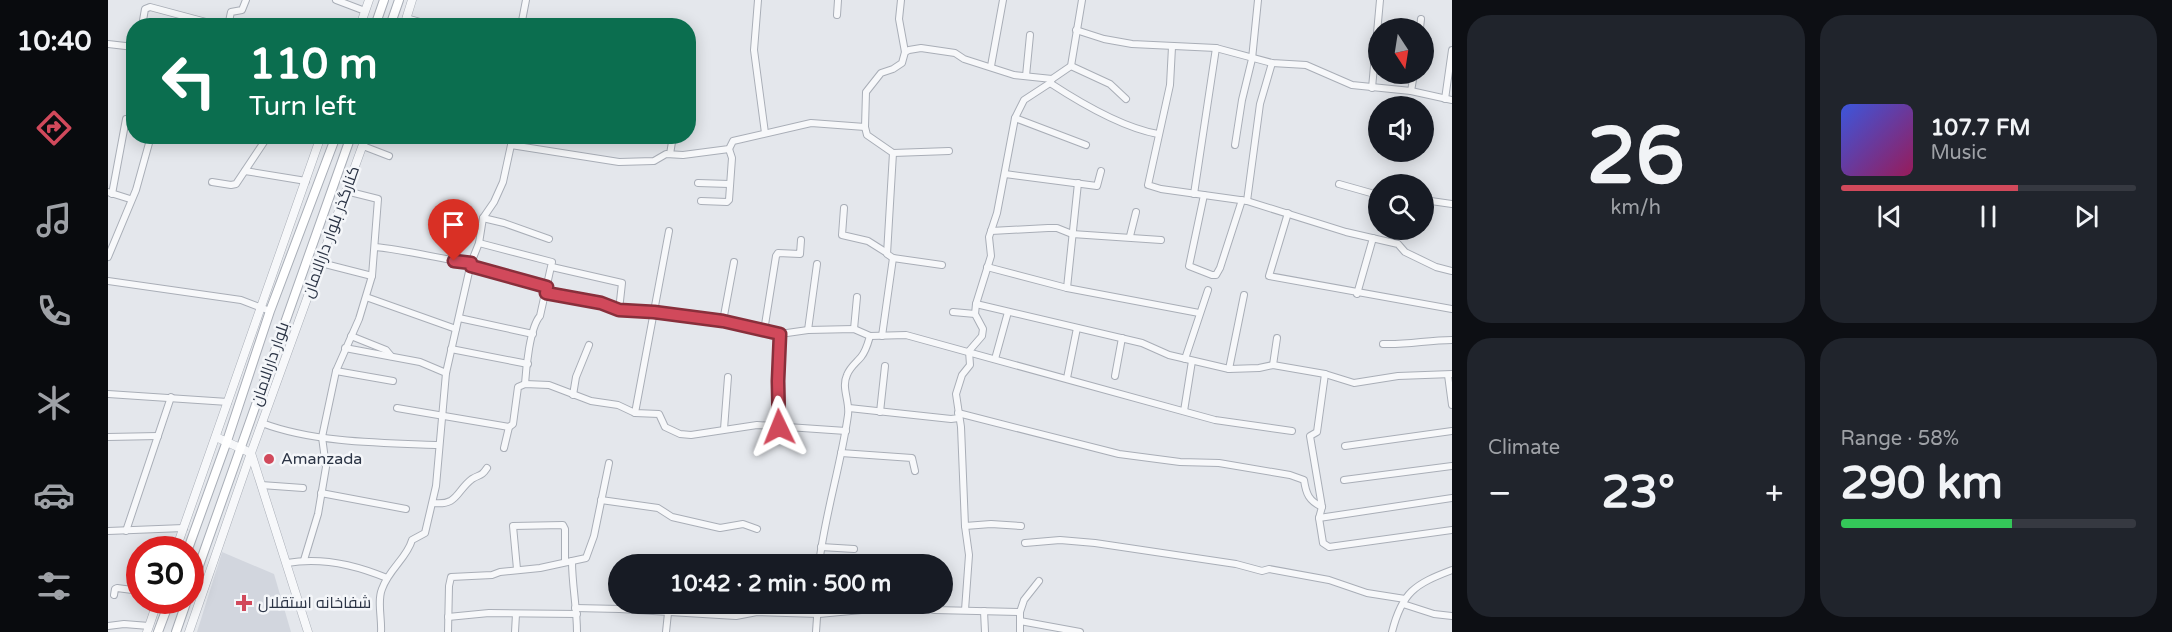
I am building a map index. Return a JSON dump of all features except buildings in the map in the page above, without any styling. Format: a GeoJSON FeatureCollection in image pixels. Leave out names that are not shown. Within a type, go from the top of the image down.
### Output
{"type":"FeatureCollection","features":[{"type":"Feature","properties":{"kind":"main road"},"geometry":{"type":"LineString","coordinates":[[378,18],[384,0]]}},
{"type":"Feature","properties":{"kind":"main road"},"geometry":{"type":"LineString","coordinates":[[393,18],[399,0]]}},
{"type":"Feature","properties":{"kind":"main road","name":"بلوار دارالامان"},"geometry":{"type":"LineString","coordinates":[[193,536],[270,311],[333,144]]}},
{"type":"Feature","properties":{"kind":"main road","name":"بلوار دارالامان"},"geometry":{"type":"LineString","coordinates":[[204,551],[348,144]]}},
{"type":"Feature","properties":{"kind":"main road"},"geometry":{"type":"LineString","coordinates":[[158,632],[165,614]]}},
{"type":"Feature","properties":{"kind":"main road"},"geometry":{"type":"LineString","coordinates":[[176,632],[182,614]]}},
{"type":"Feature","properties":{"kind":"street"},"geometry":{"type":"LineString","coordinates":[[230,18],[231,12],[242,10],[246,0]]}},
{"type":"Feature","properties":{"kind":"street"},"geometry":{"type":"LineString","coordinates":[[336,0],[365,11]]}},
{"type":"Feature","properties":{"kind":"street"},"geometry":{"type":"LineString","coordinates":[[363,18],[369,0]]}},
{"type":"Feature","properties":{"kind":"street"},"geometry":{"type":"LineString","coordinates":[[406,18],[412,0]]}},
{"type":"Feature","properties":{"kind":"street"},"geometry":{"type":"LineString","coordinates":[[523,18],[526,0]]}},
{"type":"Feature","properties":{"kind":"street"},"geometry":{"type":"LineString","coordinates":[[758,0],[754,50],[765,133]]}},
{"type":"Feature","properties":{"kind":"street"},"geometry":{"type":"LineString","coordinates":[[837,15],[838,0]]}},
{"type":"Feature","properties":{"kind":"street"},"geometry":{"type":"LineString","coordinates":[[901,0],[899,19],[905,52],[902,63],[881,73],[866,92],[865,127],[867,135],[892,153],[949,151]]}},
{"type":"Feature","properties":{"kind":"street"},"geometry":{"type":"LineString","coordinates":[[991,66],[1003,0]]}},
{"type":"Feature","properties":{"kind":"street"},"geometry":{"type":"LineString","coordinates":[[975,314],[991,256],[989,237],[997,213],[1015,118],[1024,100],[1071,66],[1082,0]]}},
{"type":"Feature","properties":{"kind":"street"},"geometry":{"type":"LineString","coordinates":[[1235,145],[1242,100],[1252,59],[1258,0]]}},
{"type":"Feature","properties":{"kind":"street"},"geometry":{"type":"LineString","coordinates":[[1372,87],[1380,0]]}},
{"type":"Feature","properties":{"kind":"street"},"geometry":{"type":"LineString","coordinates":[[143,18],[145,9],[150,7],[192,18]]}},
{"type":"Feature","properties":{"kind":"street"},"geometry":{"type":"LineString","coordinates":[[1076,30],[1113,41],[1216,48],[1272,63],[1306,65],[1352,85],[1411,91],[1448,99],[1452,50]]}},
{"type":"Feature","properties":{"kind":"street"},"geometry":{"type":"LineString","coordinates":[[1026,76],[1030,35]]}},
{"type":"Feature","properties":{"kind":"street"},"geometry":{"type":"LineString","coordinates":[[108,44],[126,46]]}},
{"type":"Feature","properties":{"kind":"street"},"geometry":{"type":"LineString","coordinates":[[1172,46],[1170,85],[1148,185],[1161,189],[1244,201],[1368,237]]}},
{"type":"Feature","properties":{"kind":"street"},"geometry":{"type":"LineString","coordinates":[[905,52],[921,48],[955,53],[964,59],[1014,75],[1051,81],[1074,99],[1133,129],[1158,134]]}},
{"type":"Feature","properties":{"kind":"street"},"geometry":{"type":"LineString","coordinates":[[1194,194],[1216,48]]}},
{"type":"Feature","properties":{"kind":"street"},"geometry":{"type":"LineString","coordinates":[[1204,195],[1189,266],[1216,275],[1244,201],[1260,104],[1272,63]]}},
{"type":"Feature","properties":{"kind":"street"},"geometry":{"type":"LineString","coordinates":[[1071,66],[1110,84],[1126,99]]}},
{"type":"Feature","properties":{"kind":"street"},"geometry":{"type":"LineString","coordinates":[[1411,91],[1412,84]]}},
{"type":"Feature","properties":{"kind":"street"},"geometry":{"type":"LineString","coordinates":[[1015,118],[1086,145]]}},
{"type":"Feature","properties":{"kind":"street"},"geometry":{"type":"LineString","coordinates":[[126,119],[110,193],[130,199]]}},
{"type":"Feature","properties":{"kind":"street"},"geometry":{"type":"LineString","coordinates":[[701,201],[728,201],[732,158],[729,149],[733,141],[811,123],[865,127]]}},
{"type":"Feature","properties":{"kind":"street"},"geometry":{"type":"LineString","coordinates":[[108,257],[130,199],[136,190],[149,144]]}},
{"type":"Feature","properties":{"kind":"street"},"geometry":{"type":"LineString","coordinates":[[212,182],[236,184],[263,144]]}},
{"type":"Feature","properties":{"kind":"street"},"geometry":{"type":"LineString","coordinates":[[181,536],[318,144]]}},
{"type":"Feature","properties":{"kind":"street"},"geometry":{"type":"LineString","coordinates":[[670,154],[672,144]]}},
{"type":"Feature","properties":{"kind":"street"},"geometry":{"type":"LineString","coordinates":[[381,632],[380,591],[393,568],[410,550],[412,540],[425,533],[436,486],[446,373],[451,349],[471,265],[479,243],[483,218],[504,183],[511,145],[619,162],[654,161],[666,154],[683,155],[729,149]]}},
{"type":"Feature","properties":{"kind":"street"},"geometry":{"type":"LineString","coordinates":[[363,146],[388,156]]}},
{"type":"Feature","properties":{"kind":"street","name":"کنارگذر بلوار دارالامان"},"geometry":{"type":"LineString","coordinates":[[189,632],[250,453],[363,146]]}},
{"type":"Feature","properties":{"kind":"street"},"geometry":{"type":"LineString","coordinates":[[882,336],[890,256],[892,153]]}},
{"type":"Feature","properties":{"kind":"street"},"geometry":{"type":"LineString","coordinates":[[245,171],[306,181]]}},
{"type":"Feature","properties":{"kind":"street"},"geometry":{"type":"LineString","coordinates":[[1005,174],[1097,186],[1101,171]]}},
{"type":"Feature","properties":{"kind":"street"},"geometry":{"type":"LineString","coordinates":[[698,183],[729,184]]}},
{"type":"Feature","properties":{"kind":"street"},"geometry":{"type":"LineString","coordinates":[[1067,288],[1078,183]]}},
{"type":"Feature","properties":{"kind":"street"},"geometry":{"type":"LineString","coordinates":[[1339,184],[1368,192]]}},
{"type":"Feature","properties":{"kind":"street"},"geometry":{"type":"LineString","coordinates":[[304,560],[318,514],[326,467],[322,437],[336,371],[366,297],[372,276],[378,199],[346,191]]}},
{"type":"Feature","properties":{"kind":"street"},"geometry":{"type":"LineString","coordinates":[[1434,201],[1452,204]]}},
{"type":"Feature","properties":{"kind":"street"},"geometry":{"type":"LineString","coordinates":[[844,208],[842,235],[868,241],[890,256],[942,265]]}},
{"type":"Feature","properties":{"kind":"street"},"geometry":{"type":"LineString","coordinates":[[1130,236],[1136,212]]}},
{"type":"Feature","properties":{"kind":"street"},"geometry":{"type":"LineString","coordinates":[[1288,213],[1269,276],[1356,294],[1452,309]]}},
{"type":"Feature","properties":{"kind":"street"},"geometry":{"type":"LineString","coordinates":[[483,218],[549,239]]}},
{"type":"Feature","properties":{"kind":"street"},"geometry":{"type":"LineString","coordinates":[[991,231],[1057,228],[1072,234],[1130,236],[1161,240]]}},
{"type":"Feature","properties":{"kind":"street"},"geometry":{"type":"LineString","coordinates":[[636,413],[669,231]]}},
{"type":"Feature","properties":{"kind":"street"},"geometry":{"type":"LineString","coordinates":[[764,331],[776,256],[778,253],[800,254],[801,240]]}},
{"type":"Feature","properties":{"kind":"street"},"geometry":{"type":"LineString","coordinates":[[1356,294],[1372,240]]}},
{"type":"Feature","properties":{"kind":"street"},"geometry":{"type":"LineString","coordinates":[[1381,240],[1398,244],[1405,252],[1436,267],[1452,271]]}},
{"type":"Feature","properties":{"kind":"street"},"geometry":{"type":"LineString","coordinates":[[479,243],[552,262],[547,290],[533,334],[525,384]]}},
{"type":"Feature","properties":{"kind":"street"},"geometry":{"type":"LineString","coordinates":[[375,247],[417,253],[471,265],[547,290],[601,303],[619,310],[723,321],[780,334],[808,330],[854,329],[870,336],[906,335],[1215,420],[1292,431]]}},
{"type":"Feature","properties":{"kind":"street"},"geometry":{"type":"LineString","coordinates":[[723,321],[734,262]]}},
{"type":"Feature","properties":{"kind":"street"},"geometry":{"type":"LineString","coordinates":[[321,263],[372,276]]}},
{"type":"Feature","properties":{"kind":"street"},"geometry":{"type":"LineString","coordinates":[[808,330],[817,264]]}},
{"type":"Feature","properties":{"kind":"street"},"geometry":{"type":"LineString","coordinates":[[552,267],[622,284],[619,310]]}},
{"type":"Feature","properties":{"kind":"street"},"geometry":{"type":"LineString","coordinates":[[987,267],[1067,288],[1199,313]]}},
{"type":"Feature","properties":{"kind":"street"},"geometry":{"type":"LineString","coordinates":[[108,281],[241,300],[270,311]]}},
{"type":"Feature","properties":{"kind":"street"},"geometry":{"type":"LineString","coordinates":[[1184,411],[1188,360],[1199,313],[1208,290]]}},
{"type":"Feature","properties":{"kind":"street"},"geometry":{"type":"LineString","coordinates":[[1230,369],[1244,295]]}},
{"type":"Feature","properties":{"kind":"street"},"geometry":{"type":"LineString","coordinates":[[366,297],[456,329]]}},
{"type":"Feature","properties":{"kind":"street"},"geometry":{"type":"LineString","coordinates":[[854,329],[857,297]]}},
{"type":"Feature","properties":{"kind":"street"},"geometry":{"type":"LineString","coordinates":[[976,304],[1142,343],[1169,355],[1230,369],[1273,365],[1325,374],[1354,383],[1398,376],[1450,374],[1452,405]]}},
{"type":"Feature","properties":{"kind":"street"},"geometry":{"type":"LineString","coordinates":[[953,312],[975,314],[982,322],[983,329],[982,336],[969,351],[970,364],[962,375],[956,394],[962,427],[965,526],[969,555],[965,610]]}},
{"type":"Feature","properties":{"kind":"street"},"geometry":{"type":"LineString","coordinates":[[995,358],[1008,312]]}},
{"type":"Feature","properties":{"kind":"street"},"geometry":{"type":"LineString","coordinates":[[459,318],[533,334]]}},
{"type":"Feature","properties":{"kind":"street"},"geometry":{"type":"LineString","coordinates":[[1067,378],[1077,328]]}},
{"type":"Feature","properties":{"kind":"street"},"geometry":{"type":"LineString","coordinates":[[779,427],[780,334]]}},
{"type":"Feature","properties":{"kind":"street"},"geometry":{"type":"LineString","coordinates":[[351,336],[386,350],[391,356]]}},
{"type":"Feature","properties":{"kind":"street"},"geometry":{"type":"LineString","coordinates":[[820,554],[846,431],[849,408],[844,388],[846,375],[862,356],[870,336]]}},
{"type":"Feature","properties":{"kind":"street"},"geometry":{"type":"LineString","coordinates":[[1114,376],[1122,338]]}},
{"type":"Feature","properties":{"kind":"street"},"geometry":{"type":"LineString","coordinates":[[1273,365],[1277,338]]}},
{"type":"Feature","properties":{"kind":"street"},"geometry":{"type":"LineString","coordinates":[[1383,344],[1406,345],[1452,340]]}},
{"type":"Feature","properties":{"kind":"street"},"geometry":{"type":"LineString","coordinates":[[573,395],[576,377],[589,345]]}},
{"type":"Feature","properties":{"kind":"street"},"geometry":{"type":"LineString","coordinates":[[345,348],[420,362],[446,373]]}},
{"type":"Feature","properties":{"kind":"street"},"geometry":{"type":"LineString","coordinates":[[451,349],[528,364]]}},
{"type":"Feature","properties":{"kind":"street"},"geometry":{"type":"LineString","coordinates":[[880,412],[885,366]]}},
{"type":"Feature","properties":{"kind":"street"},"geometry":{"type":"LineString","coordinates":[[336,371],[393,381]]}},
{"type":"Feature","properties":{"kind":"street"},"geometry":{"type":"LineString","coordinates":[[1325,374],[1317,432],[1310,436],[1322,507],[1319,518],[1323,543],[1329,547],[1452,530]]}},
{"type":"Feature","properties":{"kind":"street"},"geometry":{"type":"LineString","coordinates":[[724,429],[728,377]]}},
{"type":"Feature","properties":{"kind":"street"},"geometry":{"type":"LineString","coordinates":[[504,448],[509,427],[513,424],[515,417],[518,387],[525,384],[549,386],[591,401],[618,405],[636,413],[659,414],[665,428],[680,434],[691,435],[757,425],[846,431]]}},
{"type":"Feature","properties":{"kind":"street"},"geometry":{"type":"LineString","coordinates":[[108,393],[228,402]]}},
{"type":"Feature","properties":{"kind":"street"},"geometry":{"type":"LineString","coordinates":[[126,531],[171,397]]}},
{"type":"Feature","properties":{"kind":"street"},"geometry":{"type":"LineString","coordinates":[[398,408],[509,427]]}},
{"type":"Feature","properties":{"kind":"street"},"geometry":{"type":"LineString","coordinates":[[849,408],[951,419],[958,418],[958,413]]}},
{"type":"Feature","properties":{"kind":"street"},"geometry":{"type":"LineString","coordinates":[[958,413],[1119,454],[1180,462],[1219,463],[1290,475],[1304,480],[1305,490],[1311,502],[1322,507]]}},
{"type":"Feature","properties":{"kind":"street"},"geometry":{"type":"LineString","coordinates":[[262,423],[322,437],[397,444],[439,445]]}},
{"type":"Feature","properties":{"kind":"street"},"geometry":{"type":"LineString","coordinates":[[1345,446],[1452,431]]}},
{"type":"Feature","properties":{"kind":"street"},"geometry":{"type":"LineString","coordinates":[[108,437],[158,436]]}},
{"type":"Feature","properties":{"kind":"street"},"geometry":{"type":"LineString","coordinates":[[216,437],[250,453],[308,632]]}},
{"type":"Feature","properties":{"kind":"street"},"geometry":{"type":"LineString","coordinates":[[842,453],[912,458],[915,471]]}},
{"type":"Feature","properties":{"kind":"street"},"geometry":{"type":"LineString","coordinates":[[448,632],[448,585],[451,577],[492,575],[586,558],[609,463]]}},
{"type":"Feature","properties":{"kind":"street"},"geometry":{"type":"LineString","coordinates":[[1344,480],[1452,466]]}},
{"type":"Feature","properties":{"kind":"street"},"geometry":{"type":"LineString","coordinates":[[433,503],[441,504],[458,497],[462,489],[473,478],[482,476],[487,468]]}},
{"type":"Feature","properties":{"kind":"street"},"geometry":{"type":"LineString","coordinates":[[261,484],[303,488]]}},
{"type":"Feature","properties":{"kind":"street"},"geometry":{"type":"LineString","coordinates":[[321,494],[406,509]]}},
{"type":"Feature","properties":{"kind":"street"},"geometry":{"type":"LineString","coordinates":[[1319,518],[1452,498]]}},
{"type":"Feature","properties":{"kind":"street"},"geometry":{"type":"LineString","coordinates":[[601,500],[658,508],[672,517],[714,527],[743,524],[757,529]]}},
{"type":"Feature","properties":{"kind":"street"},"geometry":{"type":"LineString","coordinates":[[965,526],[991,524],[1021,526]]}},
{"type":"Feature","properties":{"kind":"street"},"geometry":{"type":"LineString","coordinates":[[517,569],[513,526],[562,525],[565,529],[577,632]]}},
{"type":"Feature","properties":{"kind":"street"},"geometry":{"type":"LineString","coordinates":[[108,531],[184,528]]}},
{"type":"Feature","properties":{"kind":"street"},"geometry":{"type":"LineString","coordinates":[[1025,543],[1060,540],[1095,543],[1236,564],[1262,571],[1269,569],[1329,580],[1404,602],[1434,614],[1452,616]]}},
{"type":"Feature","properties":{"kind":"street"},"geometry":{"type":"LineString","coordinates":[[821,547],[854,549]]}},
{"type":"Feature","properties":{"kind":"street"},"geometry":{"type":"LineString","coordinates":[[287,563],[304,560],[366,570],[387,578]]}},
{"type":"Feature","properties":{"kind":"street"},"geometry":{"type":"LineString","coordinates":[[1392,632],[1397,615],[1411,591],[1426,580],[1452,570]]}},
{"type":"Feature","properties":{"kind":"street"},"geometry":{"type":"LineString","coordinates":[[1020,632],[1020,612],[1023,600],[1039,581]]}},
{"type":"Feature","properties":{"kind":"street"},"geometry":{"type":"LineString","coordinates":[[114,595],[115,588],[126,589]]}},
{"type":"Feature","properties":{"kind":"street"},"geometry":{"type":"LineString","coordinates":[[448,617],[489,613],[608,610]]}},
{"type":"Feature","properties":{"kind":"street"},"geometry":{"type":"LineString","coordinates":[[953,610],[1020,612]]}},
{"type":"Feature","properties":{"kind":"street"},"geometry":{"type":"LineString","coordinates":[[984,611],[985,632]]}},
{"type":"Feature","properties":{"kind":"street"},"geometry":{"type":"LineString","coordinates":[[108,626],[124,624],[148,629],[153,614]]}},
{"type":"Feature","properties":{"kind":"street"},"geometry":{"type":"LineString","coordinates":[[515,632],[516,614]]}},
{"type":"Feature","properties":{"kind":"street"},"geometry":{"type":"LineString","coordinates":[[666,632],[668,614]]}},
{"type":"Feature","properties":{"kind":"street"},"geometry":{"type":"LineString","coordinates":[[691,614],[736,616],[746,614]]}},
{"type":"Feature","properties":{"kind":"street"},"geometry":{"type":"LineString","coordinates":[[816,632],[819,614]]}},
{"type":"Feature","properties":{"kind":"street"},"geometry":{"type":"LineString","coordinates":[[1020,621],[1080,632]]}},
{"type":"Feature","properties":{"kind":"shaded area","name":"شفاخانه استقلال"},"geometry":{"type":"Polygon","coordinates":[[[222,552],[274,574],[291,632],[197,632],[222,552]]]}},
{"type":"Feature","properties":{"kind":"place","name":"Amanzada"},"geometry":{"type":"Point","coordinates":[269,459]}},
{"type":"Feature","properties":{"kind":"place","name":"شفاخانه استقلال"},"geometry":{"type":"Point","coordinates":[244,603]}},
{"type":"Feature","properties":{"kind":"route"},"geometry":{"type":"LineString","coordinates":[[454,261],[471,263],[471,266],[547,287],[546,293],[601,303],[619,310],[723,321],[780,334],[779,427]]}}]}
